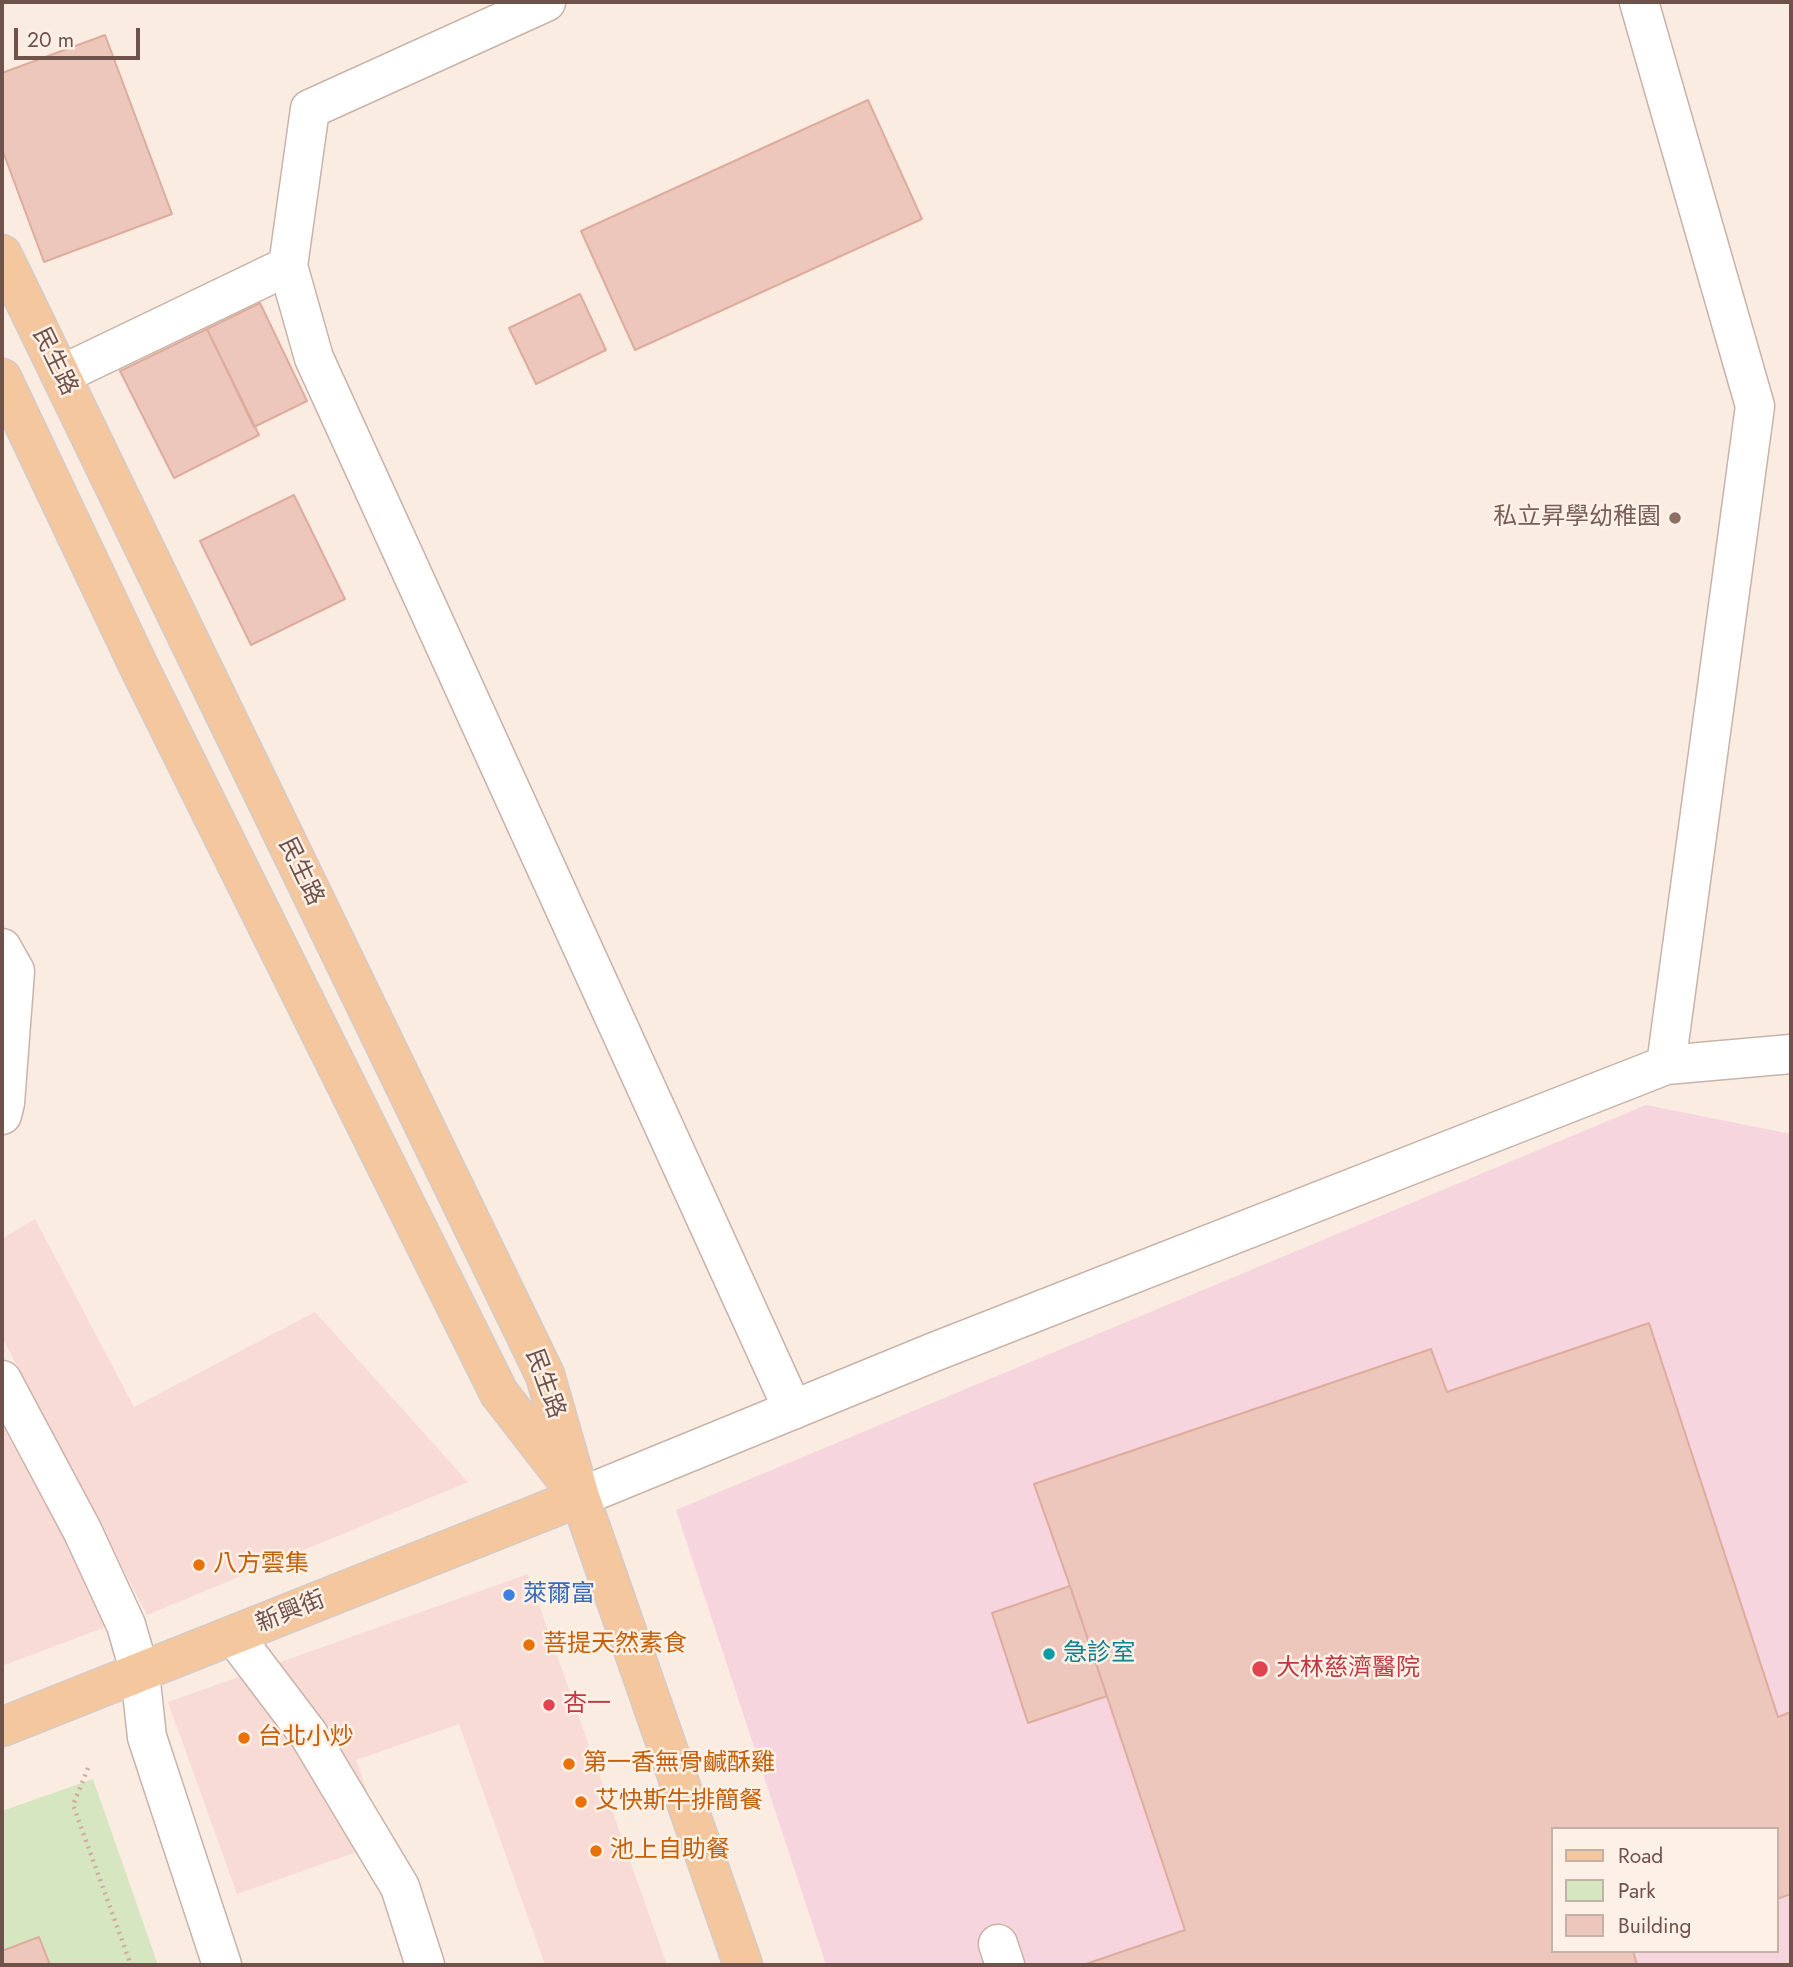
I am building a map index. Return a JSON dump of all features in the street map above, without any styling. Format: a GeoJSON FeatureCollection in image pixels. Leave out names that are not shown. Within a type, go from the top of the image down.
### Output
{"type":"FeatureCollection","features":[{"type":"Feature","properties":{"kind":"main road","name":"民生路"},"geometry":{"type":"LineString","coordinates":[[2,254],[545,1375],[580,1497],[743,1965]]}},
{"type":"Feature","properties":{"kind":"main road","name":"民生路"},"geometry":{"type":"LineString","coordinates":[[2,378],[140,669],[499,1393],[580,1497]]}},
{"type":"Feature","properties":{"kind":"main road","name":"新興街"},"geometry":{"type":"LineString","coordinates":[[2,1727],[580,1497]]}},
{"type":"Feature","properties":{"kind":"street"},"geometry":{"type":"LineString","coordinates":[[546,2],[310,108],[288,266],[314,358],[793,1410]]}},
{"type":"Feature","properties":{"kind":"street"},"geometry":{"type":"LineString","coordinates":[[1639,2],[1755,406],[1666,1065]]}},
{"type":"Feature","properties":{"kind":"street"},"geometry":{"type":"LineString","coordinates":[[61,374],[288,266]]}},
{"type":"Feature","properties":{"kind":"street"},"geometry":{"type":"LineString","coordinates":[[2,948],[15,971],[2,1115]]}},
{"type":"Feature","properties":{"kind":"street"},"geometry":{"type":"LineString","coordinates":[[580,1497],[947,1347],[1666,1065],[1791,1054]]}},
{"type":"Feature","properties":{"kind":"street"},"geometry":{"type":"LineString","coordinates":[[2,1380],[82,1530],[126,1625],[140,1673],[147,1737],[222,1965]]}},
{"type":"Feature","properties":{"kind":"street"},"geometry":{"type":"LineString","coordinates":[[234,1636],[309,1735],[400,1887],[425,1965]]}},
{"type":"Feature","properties":{"kind":"path"},"geometry":{"type":"LineString","coordinates":[[88,1768],[73,1805],[131,1965]]}},
{"type":"Feature","properties":{"kind":"shaded area","name":"大林慈濟醫院"},"geometry":{"type":"Polygon","coordinates":[[[1646,1105],[1791,1134],[1791,1965],[826,1965],[676,1510],[1646,1105]]]}},
{"type":"Feature","properties":{"kind":"shaded area"},"geometry":{"type":"Polygon","coordinates":[[[35,1219],[134,1407],[315,1312],[468,1482],[147,1615],[2,1337],[2,1239],[35,1219]]]}},
{"type":"Feature","properties":{"kind":"shaded area"},"geometry":{"type":"Polygon","coordinates":[[[2,1424],[111,1625],[2,1666],[2,1424]]]}},
{"type":"Feature","properties":{"kind":"shaded area"},"geometry":{"type":"Polygon","coordinates":[[[528,1574],[667,1965],[545,1965],[459,1724],[356,1760],[385,1842],[237,1894],[168,1702],[528,1574]]]}},
{"type":"Feature","properties":{"kind":"green space"},"geometry":{"type":"Polygon","coordinates":[[[93,1779],[158,1965],[2,1965],[2,1811],[93,1779]]]}},
{"type":"Feature","properties":{"kind":"building"},"geometry":{"type":"Polygon","coordinates":[[[105,35],[172,214],[44,262],[2,149],[2,73],[105,35]]]}},
{"type":"Feature","properties":{"kind":"building"},"geometry":{"type":"Polygon","coordinates":[[[868,100],[922,219],[635,350],[581,231],[868,100]]]}},
{"type":"Feature","properties":{"kind":"building"},"geometry":{"type":"Polygon","coordinates":[[[580,294],[606,350],[536,384],[509,328],[580,294]]]}},
{"type":"Feature","properties":{"kind":"building"},"geometry":{"type":"Polygon","coordinates":[[[260,303],[307,401],[254,427],[207,329],[260,303]]]}},
{"type":"Feature","properties":{"kind":"building"},"geometry":{"type":"Polygon","coordinates":[[[207,329],[259,435],[174,478],[120,371],[207,329]]]}},
{"type":"Feature","properties":{"kind":"building"},"geometry":{"type":"Polygon","coordinates":[[[294,495],[345,599],[251,645],[200,541],[294,495]]]}},
{"type":"Feature","properties":{"kind":"building"},"geometry":{"type":"Polygon","coordinates":[[[1649,1323],[1778,1717],[1791,1712],[1791,1894],[1779,1898],[1779,1827],[1552,1827],[1552,1953],[1634,1953],[1637,1965],[1083,1965],[1185,1930],[1034,1484],[1431,1349],[1447,1392],[1649,1323]]]}},
{"type":"Feature","properties":{"kind":"building","name":"急診室"},"geometry":{"type":"Polygon","coordinates":[[[1070,1586],[1107,1696],[1028,1723],[992,1613],[1070,1586]]]}},
{"type":"Feature","properties":{"kind":"building"},"geometry":{"type":"Polygon","coordinates":[[[39,1937],[50,1965],[2,1965],[2,1951],[39,1937]]]}},
{"type":"Feature","properties":{"kind":"place","name":"私立昇學幼稚園"},"geometry":{"type":"Point","coordinates":[1675,518]}},
{"type":"Feature","properties":{"kind":"place","name":"八方雲集"},"geometry":{"type":"Point","coordinates":[199,1565]}},
{"type":"Feature","properties":{"kind":"place","name":"萊爾富"},"geometry":{"type":"Point","coordinates":[509,1595]}},
{"type":"Feature","properties":{"kind":"place","name":"菩提天然素食"},"geometry":{"type":"Point","coordinates":[529,1645]}},
{"type":"Feature","properties":{"kind":"place","name":"急診室"},"geometry":{"type":"Point","coordinates":[1049,1654]}},
{"type":"Feature","properties":{"kind":"place","name":"大林慈濟醫院"},"geometry":{"type":"Point","coordinates":[1260,1669]}},
{"type":"Feature","properties":{"kind":"place","name":"杏一"},"geometry":{"type":"Point","coordinates":[549,1705]}},
{"type":"Feature","properties":{"kind":"place","name":"台北小炒"},"geometry":{"type":"Point","coordinates":[244,1738]}},
{"type":"Feature","properties":{"kind":"place","name":"第一香無骨鹹酥雞"},"geometry":{"type":"Point","coordinates":[569,1764]}},
{"type":"Feature","properties":{"kind":"place","name":"艾快斯牛排簡餐"},"geometry":{"type":"Point","coordinates":[581,1802]}},
{"type":"Feature","properties":{"kind":"place","name":"池上自助餐"},"geometry":{"type":"Point","coordinates":[596,1851]}}]}
